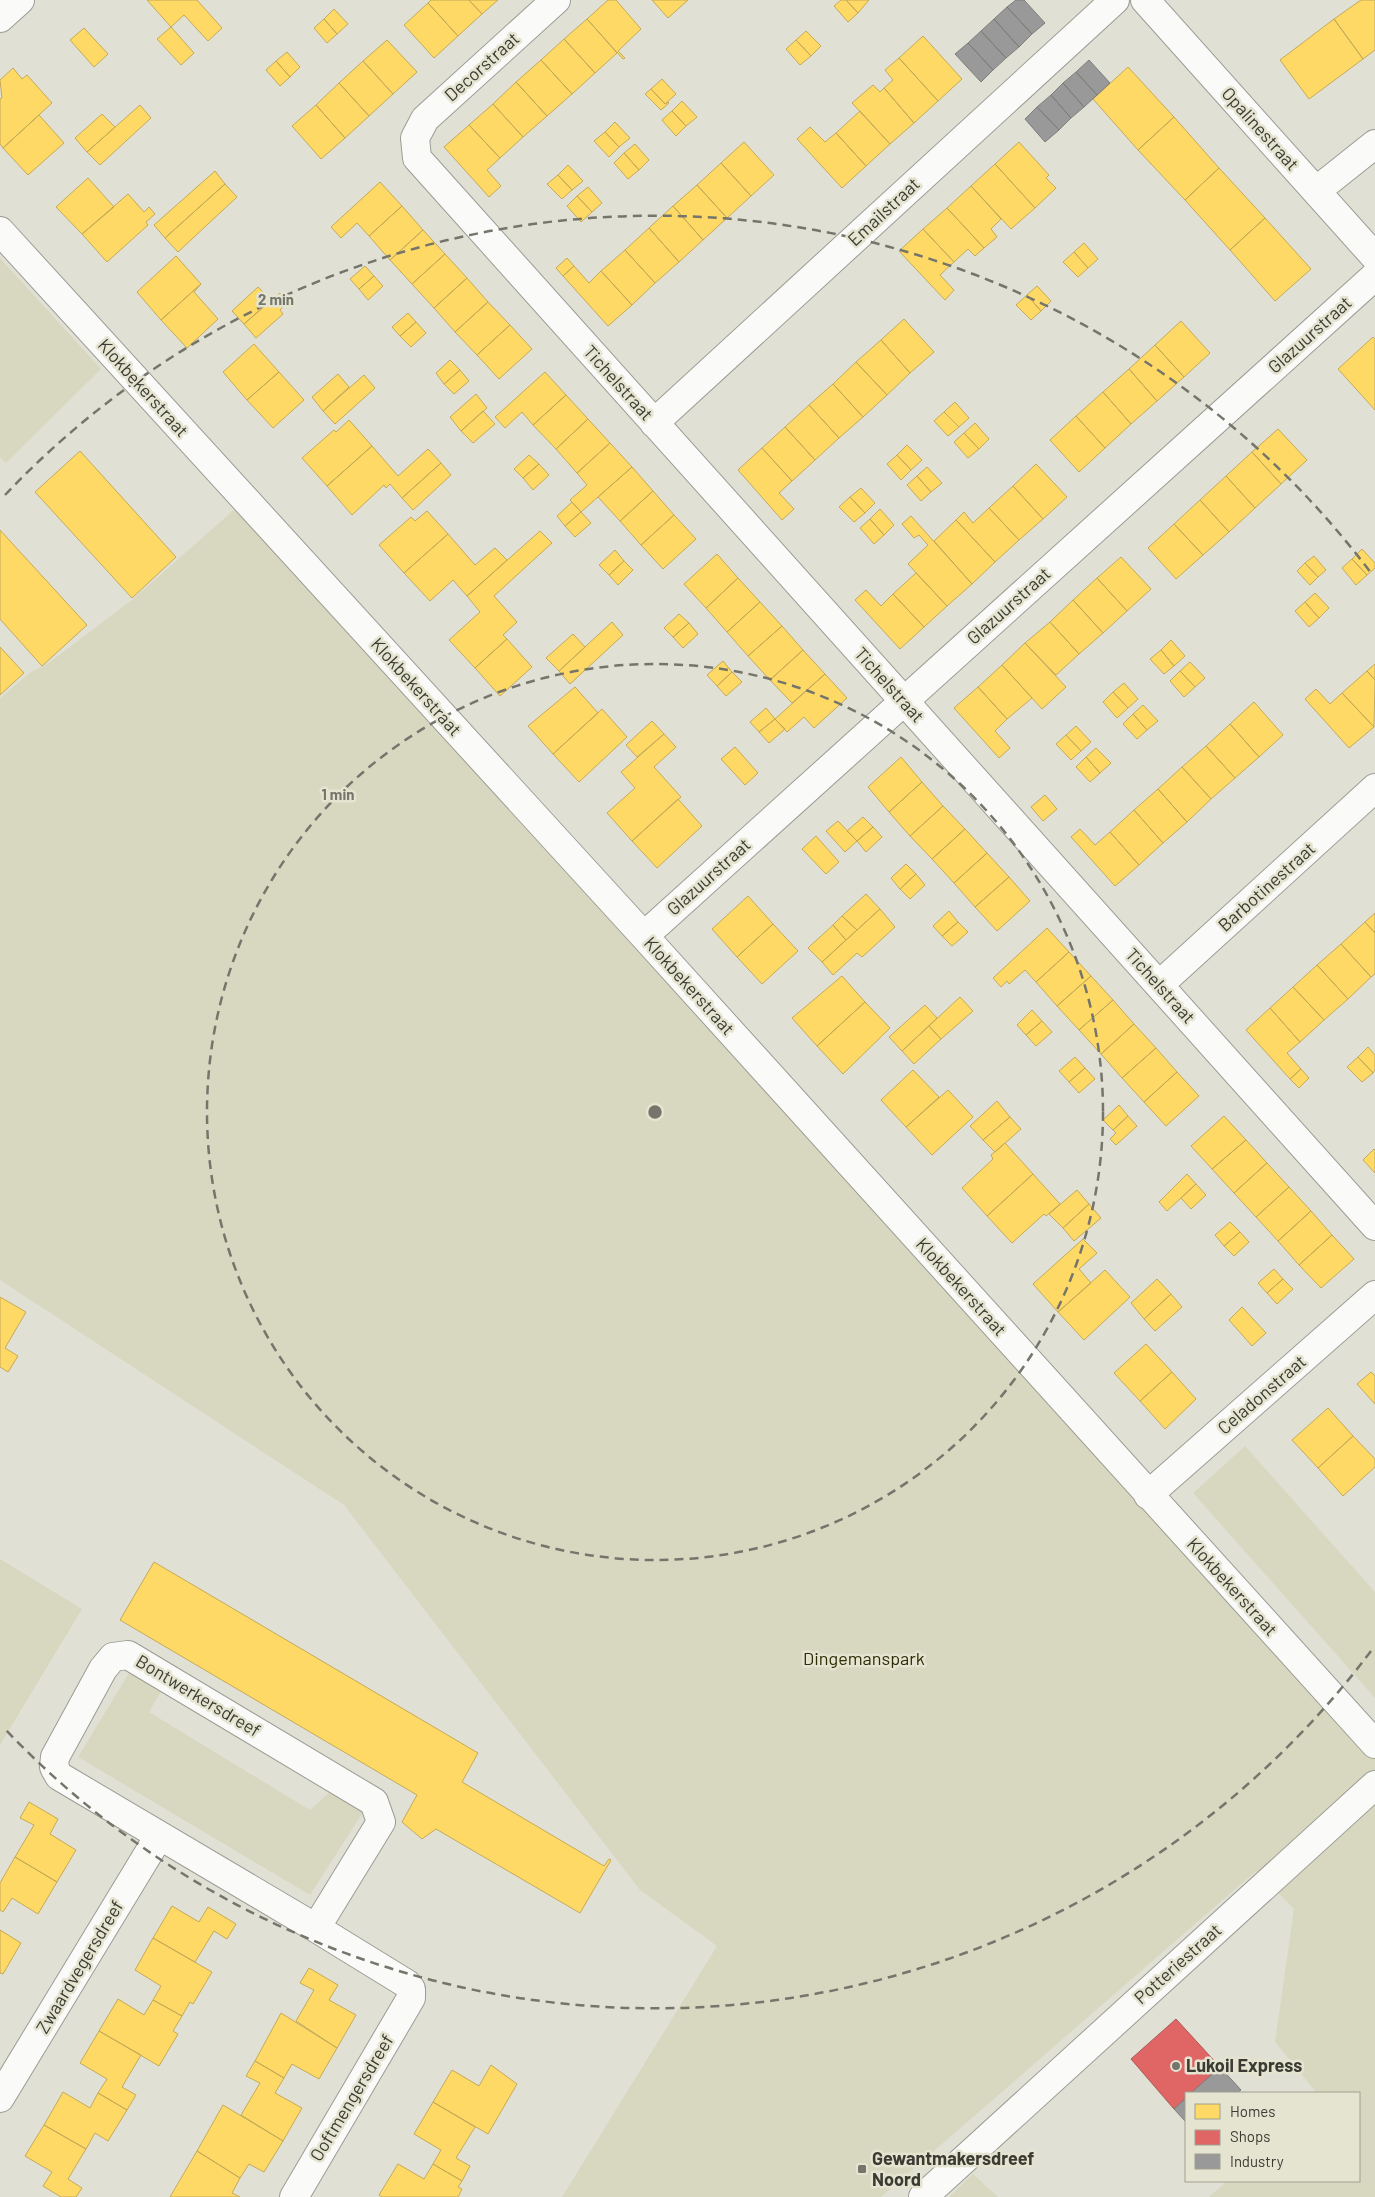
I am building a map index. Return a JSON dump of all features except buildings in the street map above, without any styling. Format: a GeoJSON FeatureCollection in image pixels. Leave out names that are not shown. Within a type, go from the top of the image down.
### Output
{"type":"FeatureCollection","features":[{"type":"Feature","properties":{"kind":"street"},"geometry":{"type":"LineString","coordinates":[[0,18],[20,0]]}},
{"type":"Feature","properties":{"kind":"street","name":"Decorstraat"},"geometry":{"type":"LineString","coordinates":[[415,138],[425,119],[556,0]]}},
{"type":"Feature","properties":{"kind":"street","name":"Emailstraat"},"geometry":{"type":"LineString","coordinates":[[654,423],[1114,0]]}},
{"type":"Feature","properties":{"kind":"street","name":"Opalinestraat"},"geometry":{"type":"LineString","coordinates":[[1145,0],[1375,257]]}},
{"type":"Feature","properties":{"kind":"street","name":"Tichelstraat"},"geometry":{"type":"LineString","coordinates":[[415,138],[417,158],[1375,1226]]}},
{"type":"Feature","properties":{"kind":"street"},"geometry":{"type":"LineString","coordinates":[[1316,191],[1375,144]]}},
{"type":"Feature","properties":{"kind":"street","name":"Klokbekerstraat"},"geometry":{"type":"LineString","coordinates":[[0,231],[644,936],[1375,1744]]}},
{"type":"Feature","properties":{"kind":"street","name":"Glazuurstraat"},"geometry":{"type":"LineString","coordinates":[[644,936],[1375,276]]}},
{"type":"Feature","properties":{"kind":"street","name":"Barbotinestraat"},"geometry":{"type":"LineString","coordinates":[[1158,985],[1375,788]]}},
{"type":"Feature","properties":{"kind":"street","name":"Celadonstraat"},"geometry":{"type":"LineString","coordinates":[[1148,1495],[1375,1295]]}},
{"type":"Feature","properties":{"kind":"street","name":"Bontwerkersdreef"},"geometry":{"type":"LineString","coordinates":[[316,1928],[381,1822],[374,1802],[128,1655],[114,1656],[104,1669],[55,1757],[54,1767],[60,1776],[407,1984],[411,1989],[411,1998]]}},
{"type":"Feature","properties":{"kind":"street","name":"Potteriestraat"},"geometry":{"type":"LineString","coordinates":[[923,2197],[1375,1785]]}},
{"type":"Feature","properties":{"kind":"street","name":"Zwaardvegersdreef"},"geometry":{"type":"LineString","coordinates":[[0,2098],[159,1836]]}},
{"type":"Feature","properties":{"kind":"street","name":"Ooftmengersdreef"},"geometry":{"type":"LineString","coordinates":[[294,2197],[411,1998]]}},
{"type":"Feature","properties":{"kind":"green space"},"geometry":{"type":"Polygon","coordinates":[[[0,258],[101,369],[6,463],[0,457],[0,258]]]}},
{"type":"Feature","properties":{"kind":"green space","name":"Dingemanspark"},"geometry":{"type":"Polygon","coordinates":[[[245,500],[1375,1750],[1375,2197],[1209,2197],[1226,2182],[1360,2182],[1360,2092],[1316,2092],[1275,2042],[1294,1909],[1256,1871],[881,2197],[562,2197],[717,1946],[640,1890],[344,1505],[0,1280],[0,698],[31,672],[50,662],[133,599],[245,500]]]}},
{"type":"Feature","properties":{"kind":"green space"},"geometry":{"type":"Polygon","coordinates":[[[1245,1446],[1375,1592],[1375,1698],[1193,1493],[1245,1446]]]}},
{"type":"Feature","properties":{"kind":"green space"},"geometry":{"type":"Polygon","coordinates":[[[0,1559],[82,1609],[0,1745],[0,1559]]]}},
{"type":"Feature","properties":{"kind":"green space"},"geometry":{"type":"Polygon","coordinates":[[[132,1668],[165,1685],[149,1712],[310,1810],[333,1789],[365,1809],[310,1895],[78,1757],[132,1668]]]}},
{"type":"Feature","properties":{"kind":"green space"},"geometry":{"type":"Polygon","coordinates":[[[973,2174],[998,2197],[949,2197],[973,2174]]]}},
{"type":"Feature","properties":{"kind":"place","name":"Lukoil Express"},"geometry":{"type":"Point","coordinates":[1176,2066]}},
{"type":"Feature","properties":{"kind":"place","name":"Gewantmakersdreef Noord"},"geometry":{"type":"Point","coordinates":[862,2169]}}]}
